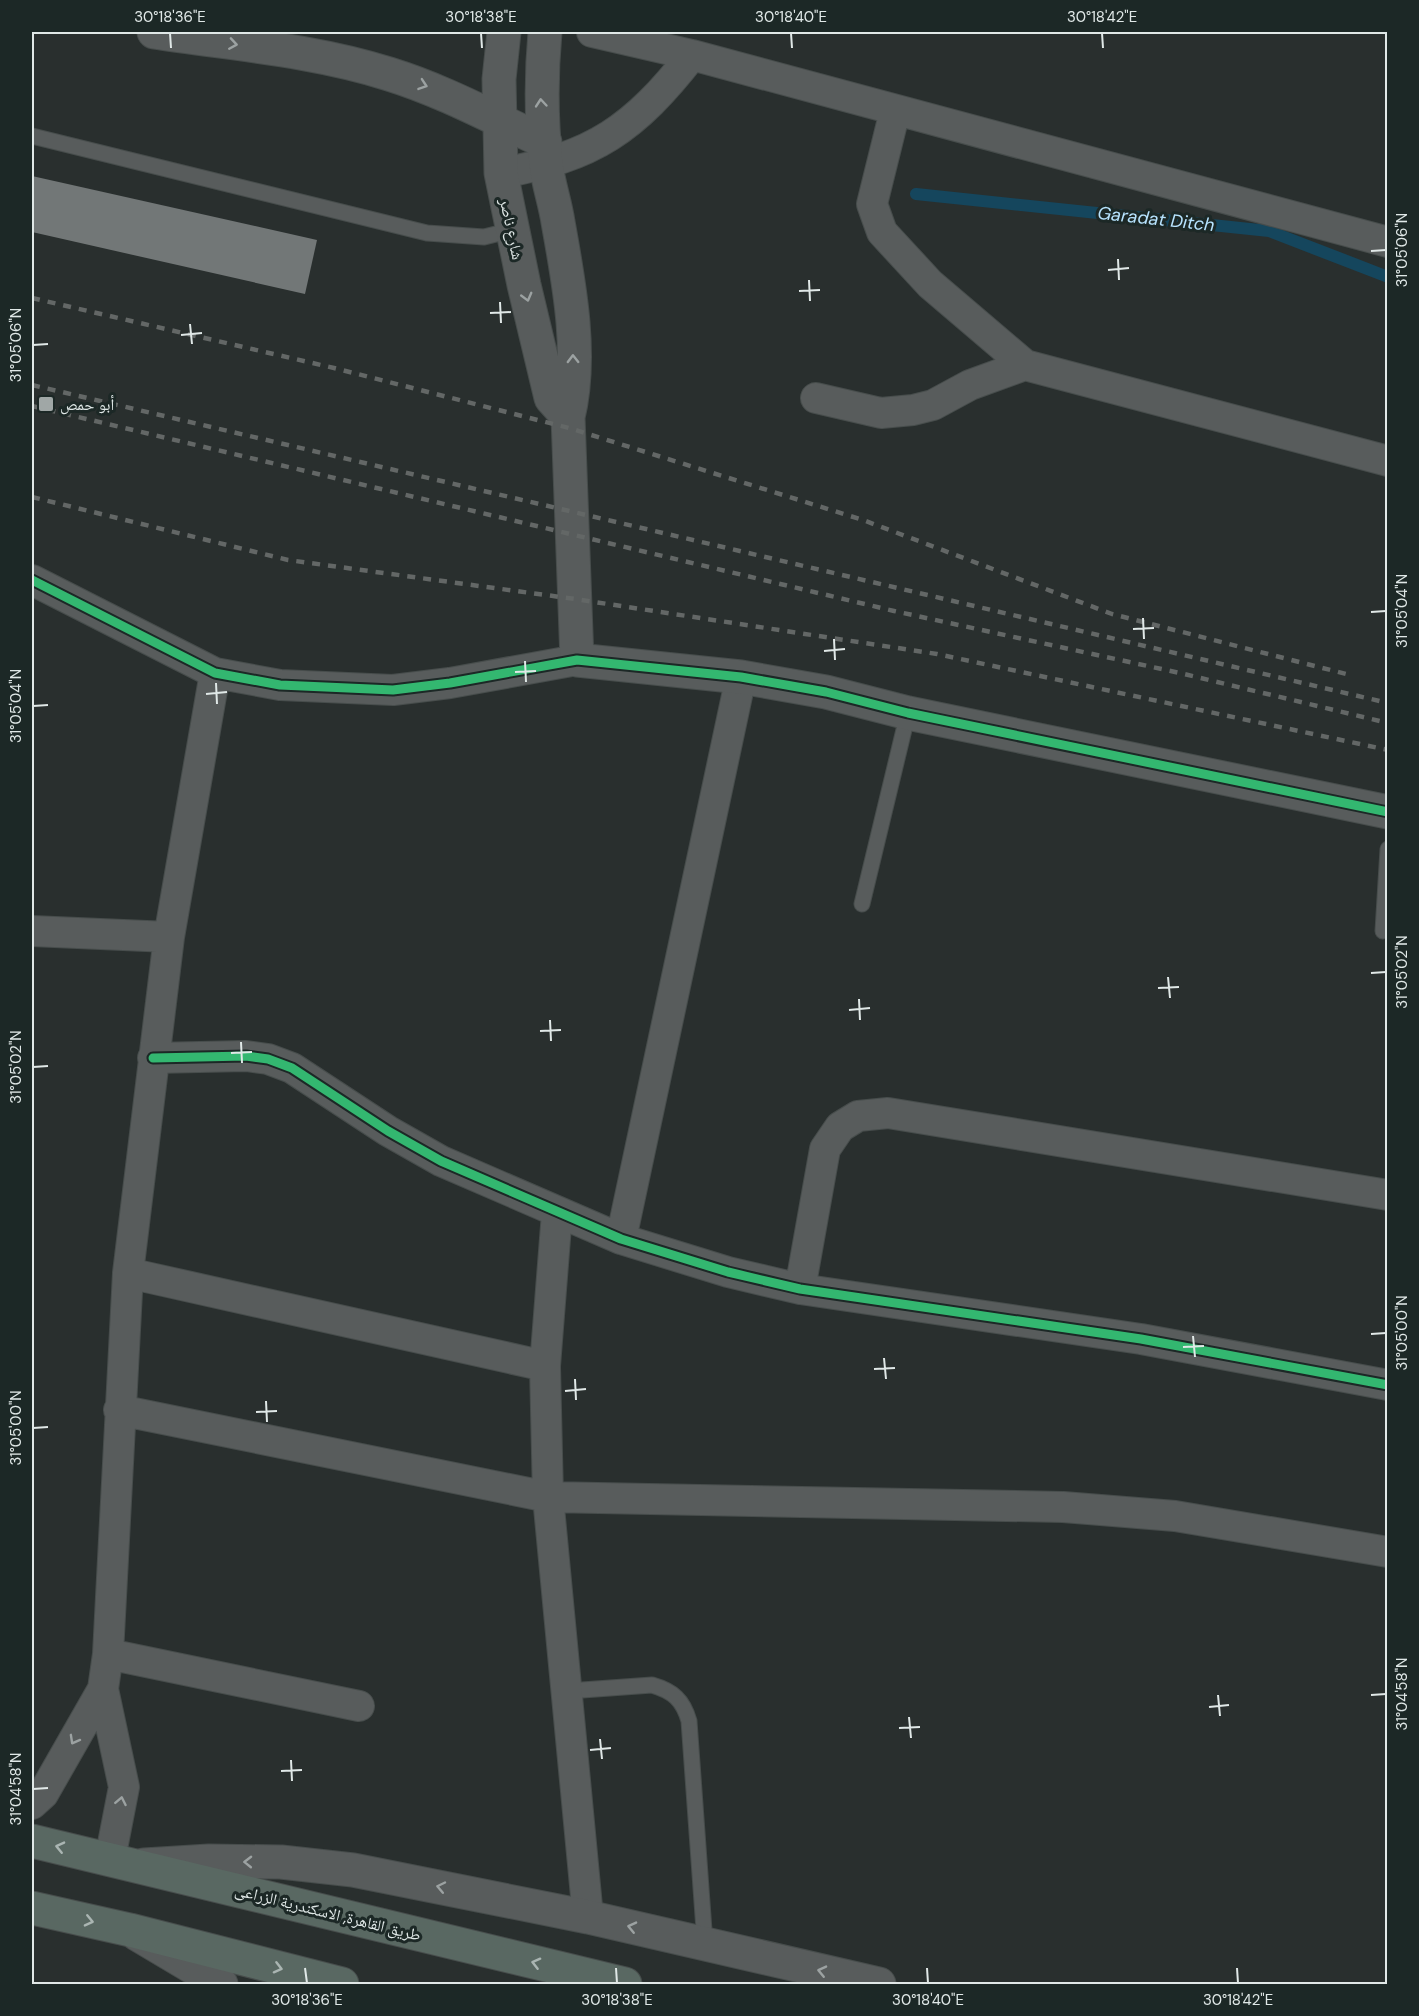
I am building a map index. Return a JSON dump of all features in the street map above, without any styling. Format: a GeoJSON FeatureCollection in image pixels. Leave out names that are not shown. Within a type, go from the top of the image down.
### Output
{"type":"FeatureCollection","features":[{"type":"Feature","properties":{"kind":"highway","name":"طريق القاهرة, الاسكندرية الزراعى"},"geometry":{"type":"LineString","coordinates":[[32,1841],[625,1984]]}},
{"type":"Feature","properties":{"kind":"highway"},"geometry":{"type":"LineString","coordinates":[[32,1908],[130,1930],[342,1984]]}},
{"type":"Feature","properties":{"kind":"street"},"geometry":{"type":"LineString","coordinates":[[154,32],[330,59],[388,73],[434,89],[500,121],[545,154]]}},
{"type":"Feature","properties":{"kind":"street","name":"شارع ناصر"},"geometry":{"type":"LineString","coordinates":[[504,32],[499,79],[501,173],[551,398],[568,417]]}},
{"type":"Feature","properties":{"kind":"street"},"geometry":{"type":"LineString","coordinates":[[545,32],[540,85],[545,154],[560,232],[572,333],[573,394],[568,417],[577,660]]}},
{"type":"Feature","properties":{"kind":"street"},"geometry":{"type":"LineString","coordinates":[[592,32],[692,55],[1388,242]]}},
{"type":"Feature","properties":{"kind":"street"},"geometry":{"type":"LineString","coordinates":[[501,173],[545,154],[588,150],[631,121],[659,95],[692,55]]}},
{"type":"Feature","properties":{"kind":"street"},"geometry":{"type":"LineString","coordinates":[[895,111],[872,204],[879,225],[930,284],[1025,365],[1388,462]]}},
{"type":"Feature","properties":{"kind":"street"},"geometry":{"type":"LineString","coordinates":[[816,398],[880,413],[913,410],[933,405],[970,385],[1025,365]]}},
{"type":"Feature","properties":{"kind":"street"},"geometry":{"type":"LineString","coordinates":[[32,580],[215,673],[280,685],[393,690],[450,683],[577,660],[741,677],[826,692],[908,713],[1388,812]]}},
{"type":"Feature","properties":{"kind":"street"},"geometry":{"type":"LineString","coordinates":[[215,673],[169,937],[128,1273],[119,1410],[108,1654],[103,1689],[124,1787],[123,1862],[281,1862],[343,1869],[588,1917],[879,1984]]}},
{"type":"Feature","properties":{"kind":"street"},"geometry":{"type":"LineString","coordinates":[[621,1239],[741,677]]}},
{"type":"Feature","properties":{"kind":"street"},"geometry":{"type":"LineString","coordinates":[[32,931],[169,937]]}},
{"type":"Feature","properties":{"kind":"street"},"geometry":{"type":"LineString","coordinates":[[153,1058],[246,1056],[268,1059],[292,1068],[388,1131],[441,1161],[621,1239],[728,1272],[800,1289],[1141,1339],[1388,1385]]}},
{"type":"Feature","properties":{"kind":"street"},"geometry":{"type":"LineString","coordinates":[[800,1289],[825,1149],[840,1127],[858,1116],[888,1113],[1388,1195]]}},
{"type":"Feature","properties":{"kind":"street"},"geometry":{"type":"LineString","coordinates":[[557,1213],[545,1366],[548,1497],[588,1917]]}},
{"type":"Feature","properties":{"kind":"street"},"geometry":{"type":"LineString","coordinates":[[128,1273],[545,1366]]}},
{"type":"Feature","properties":{"kind":"street"},"geometry":{"type":"LineString","coordinates":[[119,1410],[548,1497],[1063,1507],[1175,1516],[1388,1551]]}},
{"type":"Feature","properties":{"kind":"street"},"geometry":{"type":"LineString","coordinates":[[108,1654],[359,1706]]}},
{"type":"Feature","properties":{"kind":"street"},"geometry":{"type":"LineString","coordinates":[[32,1804],[43,1794],[103,1689]]}},
{"type":"Feature","properties":{"kind":"street"},"geometry":{"type":"LineString","coordinates":[[130,1930],[221,1984]]}},
{"type":"Feature","properties":{"kind":"lane"},"geometry":{"type":"LineString","coordinates":[[32,136],[427,233],[484,237],[512,230]]}},
{"type":"Feature","properties":{"kind":"lane"},"geometry":{"type":"LineString","coordinates":[[862,904],[908,713]]}},
{"type":"Feature","properties":{"kind":"lane"},"geometry":{"type":"LineString","coordinates":[[1383,931],[1388,849]]}},
{"type":"Feature","properties":{"kind":"lane"},"geometry":{"type":"LineString","coordinates":[[568,1691],[652,1685],[677,1696],[685,1707],[688,1721],[705,1944]]}},
{"type":"Feature","properties":{"kind":"building"},"geometry":{"type":"Polygon","coordinates":[[[32,176],[317,240],[305,294],[32,232],[32,176]]]}},
{"type":"Feature","properties":{"kind":"waterway","name":"Garadat Ditch"},"geometry":{"type":"LineString","coordinates":[[916,194],[1269,231],[1388,277]]}},
{"type":"Feature","properties":{"kind":"railway"},"geometry":{"type":"LineString","coordinates":[[32,298],[334,368],[569,428],[863,520],[1112,614],[1346,674]]}},
{"type":"Feature","properties":{"kind":"railway"},"geometry":{"type":"LineString","coordinates":[[32,385],[1388,703]]}},
{"type":"Feature","properties":{"kind":"railway"},"geometry":{"type":"LineString","coordinates":[[32,406],[894,611],[1180,673],[1388,723]]}},
{"type":"Feature","properties":{"kind":"railway"},"geometry":{"type":"LineString","coordinates":[[32,497],[288,560],[575,599],[937,654],[1388,750]]}},
{"type":"Feature","properties":{"kind":"cycle path"},"geometry":{"type":"LineString","coordinates":[[32,580],[215,673],[280,685],[393,690],[450,683],[577,660],[741,677],[826,692],[908,713],[1388,812]]}},
{"type":"Feature","properties":{"kind":"cycle path"},"geometry":{"type":"LineString","coordinates":[[153,1058],[246,1056],[268,1059],[292,1068],[388,1131],[441,1161],[621,1239],[728,1272],[800,1289],[1141,1339],[1388,1385]]}},
{"type":"Feature","properties":{"kind":"place","name":"أبو حمص"},"geometry":{"type":"Point","coordinates":[46,404]}}]}
